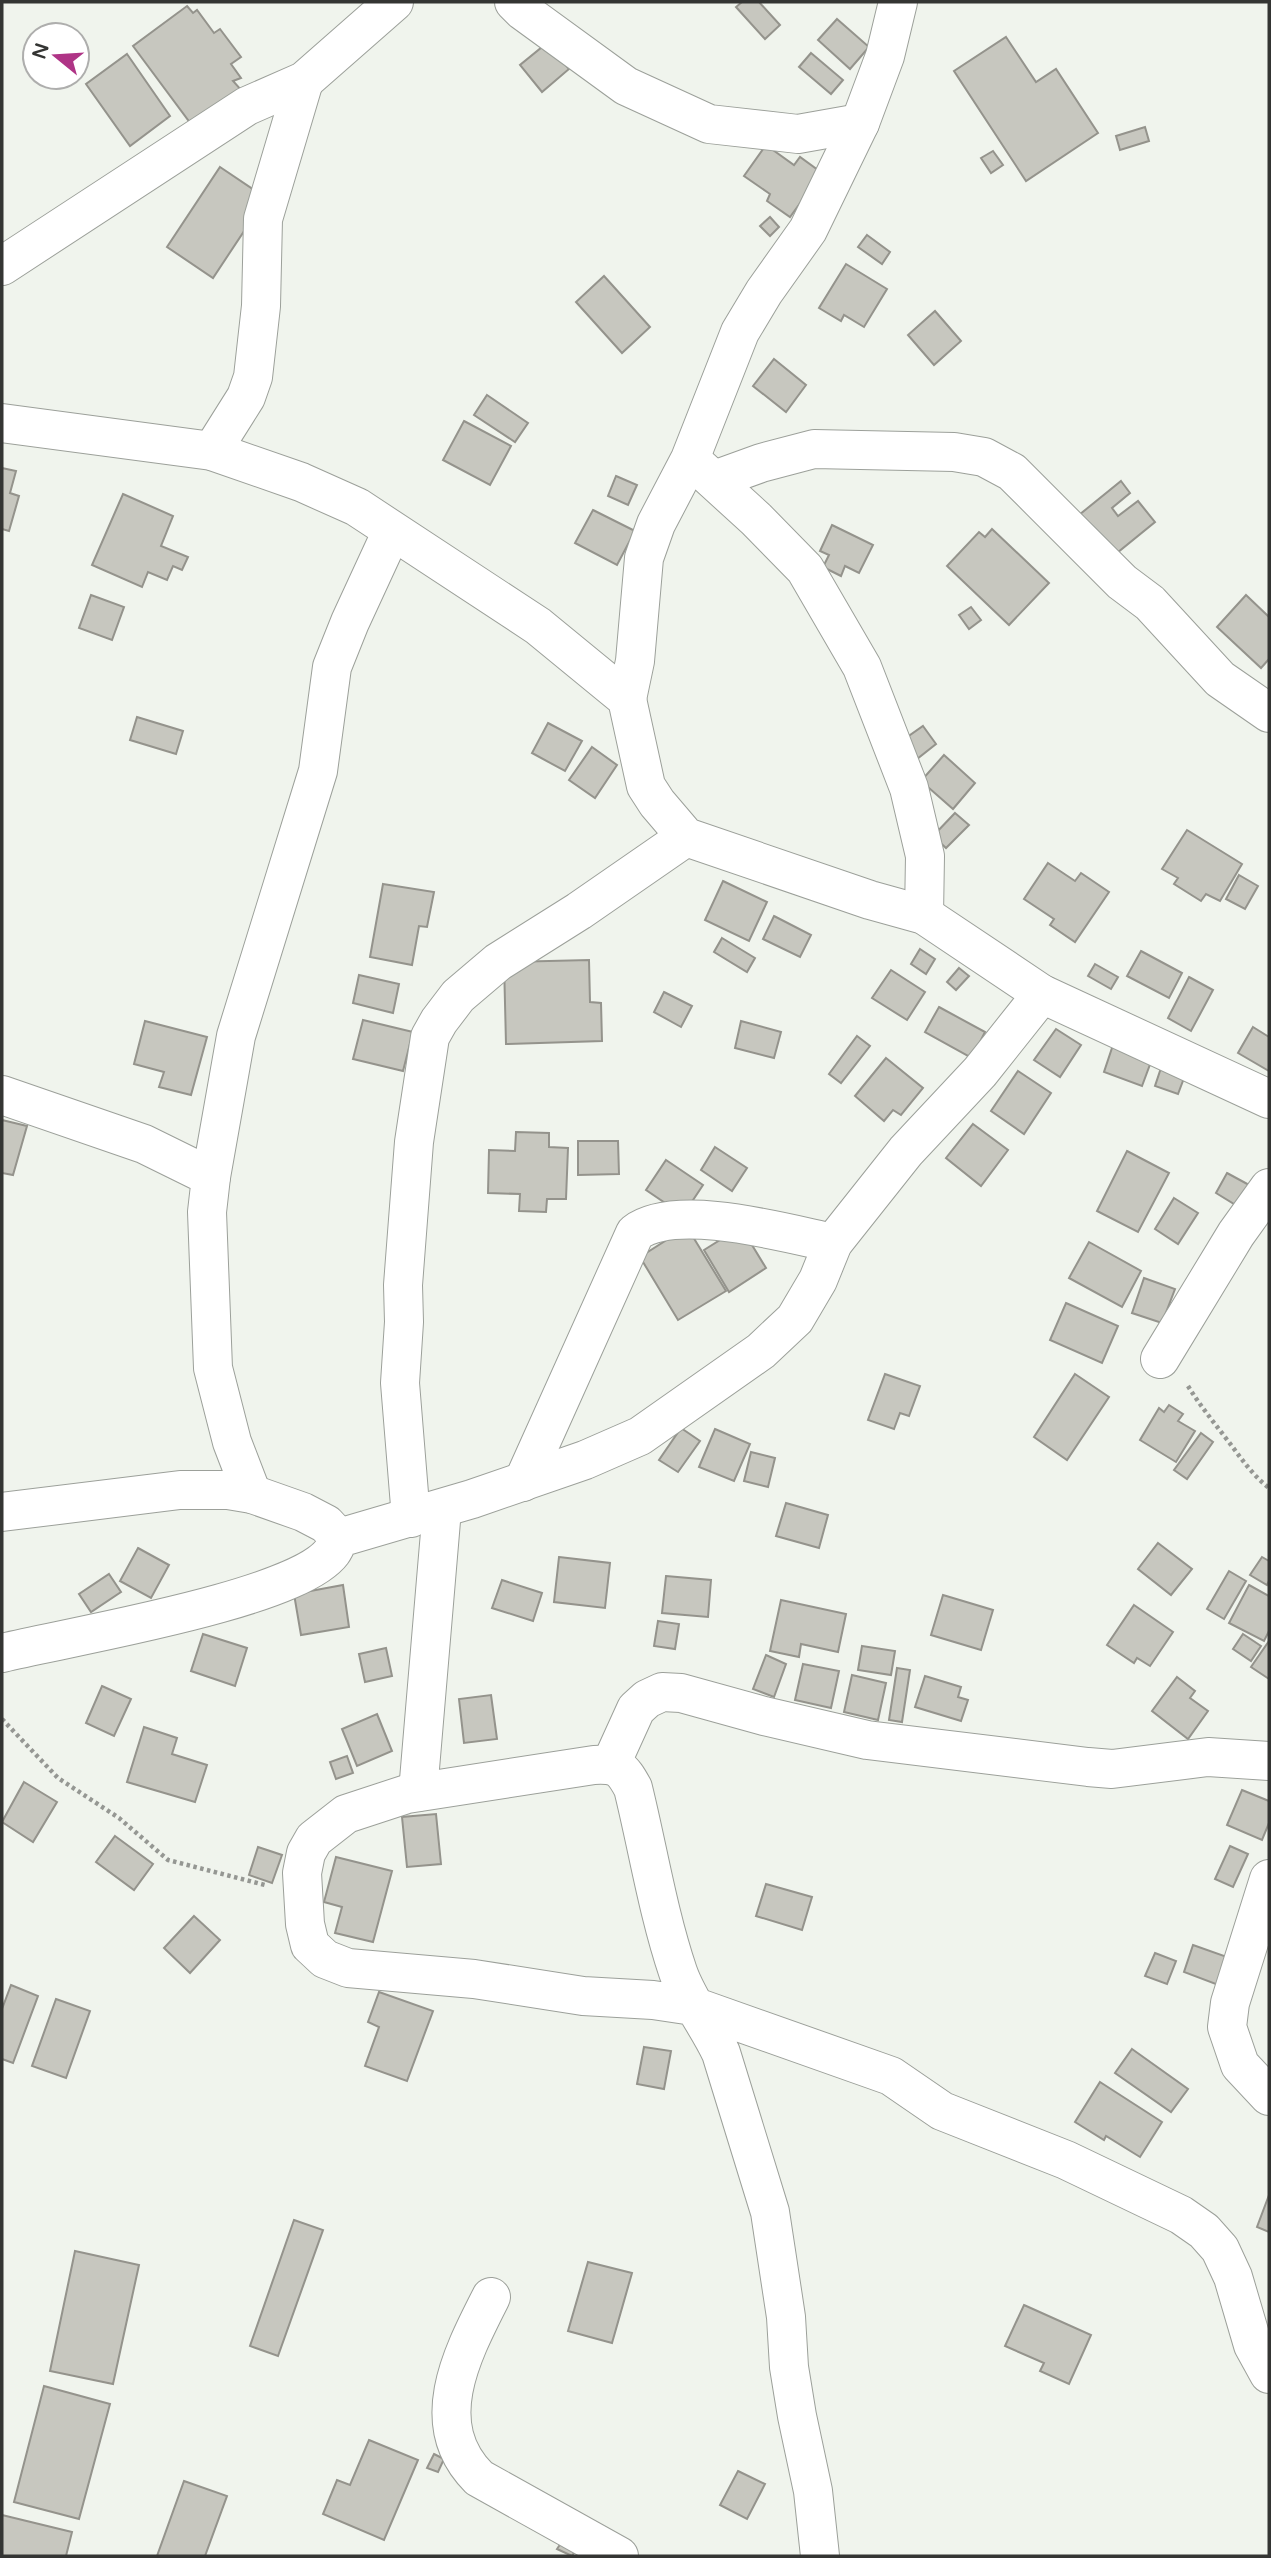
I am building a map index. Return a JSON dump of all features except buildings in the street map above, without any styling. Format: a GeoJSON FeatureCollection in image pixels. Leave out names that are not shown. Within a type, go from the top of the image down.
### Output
{"type":"FeatureCollection","features":[{"type":"Feature","properties":{"kind":"street"},"geometry":{"type":"LineString","coordinates":[[2,266],[247,106],[304,81],[394,2]]}},
{"type":"Feature","properties":{"kind":"street"},"geometry":{"type":"LineString","coordinates":[[514,2],[626,86],[709,124],[798,134],[860,123]]}},
{"type":"Feature","properties":{"kind":"street"},"geometry":{"type":"LineString","coordinates":[[898,2],[886,56],[860,123],[808,230],[764,292],[740,332],[702,470],[656,524],[644,558],[635,661],[627,699],[646,786],[686,837],[870,900],[925,915],[1042,994],[1269,1098]]}},
{"type":"Feature","properties":{"kind":"street"},"geometry":{"type":"LineString","coordinates":[[212,451],[246,397],[253,377],[261,306],[263,219],[304,81]]}},
{"type":"Feature","properties":{"kind":"street"},"geometry":{"type":"LineString","coordinates":[[2,423],[212,451],[301,482],[357,507],[538,626],[627,699]]}},
{"type":"Feature","properties":{"kind":"street"},"geometry":{"type":"LineString","coordinates":[[702,470],[761,463],[814,449],[954,452],[984,457],[1012,472],[1122,582],[1150,603],[1220,678],[1269,713]]}},
{"type":"Feature","properties":{"kind":"street"},"geometry":{"type":"LineString","coordinates":[[702,470],[805,569],[862,667],[909,788],[925,856],[925,915]]}},
{"type":"Feature","properties":{"kind":"street"},"geometry":{"type":"LineString","coordinates":[[252,1494],[232,1442],[213,1367],[207,1212],[212,1177],[236,1037],[318,771],[332,667],[392,531]]}},
{"type":"Feature","properties":{"kind":"street"},"geometry":{"type":"LineString","coordinates":[[418,1792],[426,1513],[400,1383],[404,1322],[403,1285],[414,1142],[430,1037],[458,996],[498,962],[579,911],[686,837]]}},
{"type":"Feature","properties":{"kind":"street"},"geometry":{"type":"LineString","coordinates":[[2,1653],[244,1597],[308,1571],[331,1554],[339,1538],[523,1482],[585,1460],[640,1436],[761,1352],[794,1319],[818,1280],[833,1243],[906,1151],[980,1072],[1042,994]]}},
{"type":"Feature","properties":{"kind":"street"},"geometry":{"type":"LineString","coordinates":[[2,1095],[144,1144],[212,1177]]}},
{"type":"Feature","properties":{"kind":"street"},"geometry":{"type":"LineString","coordinates":[[1160,1359],[1236,1234],[1269,1188]]}},
{"type":"Feature","properties":{"kind":"street"},"geometry":{"type":"LineString","coordinates":[[523,1482],[635,1233],[644,1226],[707,1220],[833,1243]]}},
{"type":"Feature","properties":{"kind":"street"},"geometry":{"type":"LineString","coordinates":[[2,1513],[180,1490],[228,1490],[252,1494],[303,1512],[326,1524],[339,1538]]}},
{"type":"Feature","properties":{"kind":"street"},"geometry":{"type":"LineString","coordinates":[[611,1764],[636,1709],[647,1699],[662,1692],[681,1693],[867,1740],[1088,1768],[1112,1769],[1208,1757],[1269,1761]]}},
{"type":"Feature","properties":{"kind":"street"},"geometry":{"type":"LineString","coordinates":[[820,2556],[813,2491],[789,2367],[786,2317],[770,2212],[721,2053],[694,2006],[679,1973],[668,1939],[633,1788],[623,1771],[611,1764],[594,1765],[418,1792],[346,1814],[314,1839],[306,1853],[302,1873],[305,1924],[310,1945],[325,1959],[348,1968],[474,1979],[583,1996],[653,2000],[694,2006],[891,2076],[942,2111],[1066,2160],[1181,2215],[1204,2231],[1220,2249],[1233,2277],[1252,2344],[1265,2355]]}},
{"type":"Feature","properties":{"kind":"street"},"geometry":{"type":"LineString","coordinates":[[1269,1879],[1230,2003],[1227,2027],[1240,2065],[1269,2096]]}},
{"type":"Feature","properties":{"kind":"street"},"geometry":{"type":"LineString","coordinates":[[491,2297],[460,2361],[453,2386],[456,2445],[465,2464],[479,2478],[619,2556]]}},
{"type":"Feature","properties":{"kind":"path"},"geometry":{"type":"LineString","coordinates":[[1160,1359],[1185,1382],[1205,1413],[1259,1481],[1269,1488]]}},
{"type":"Feature","properties":{"kind":"path"},"geometry":{"type":"LineString","coordinates":[[2,1719],[58,1778],[119,1818],[168,1860],[303,1895]]}}]}
